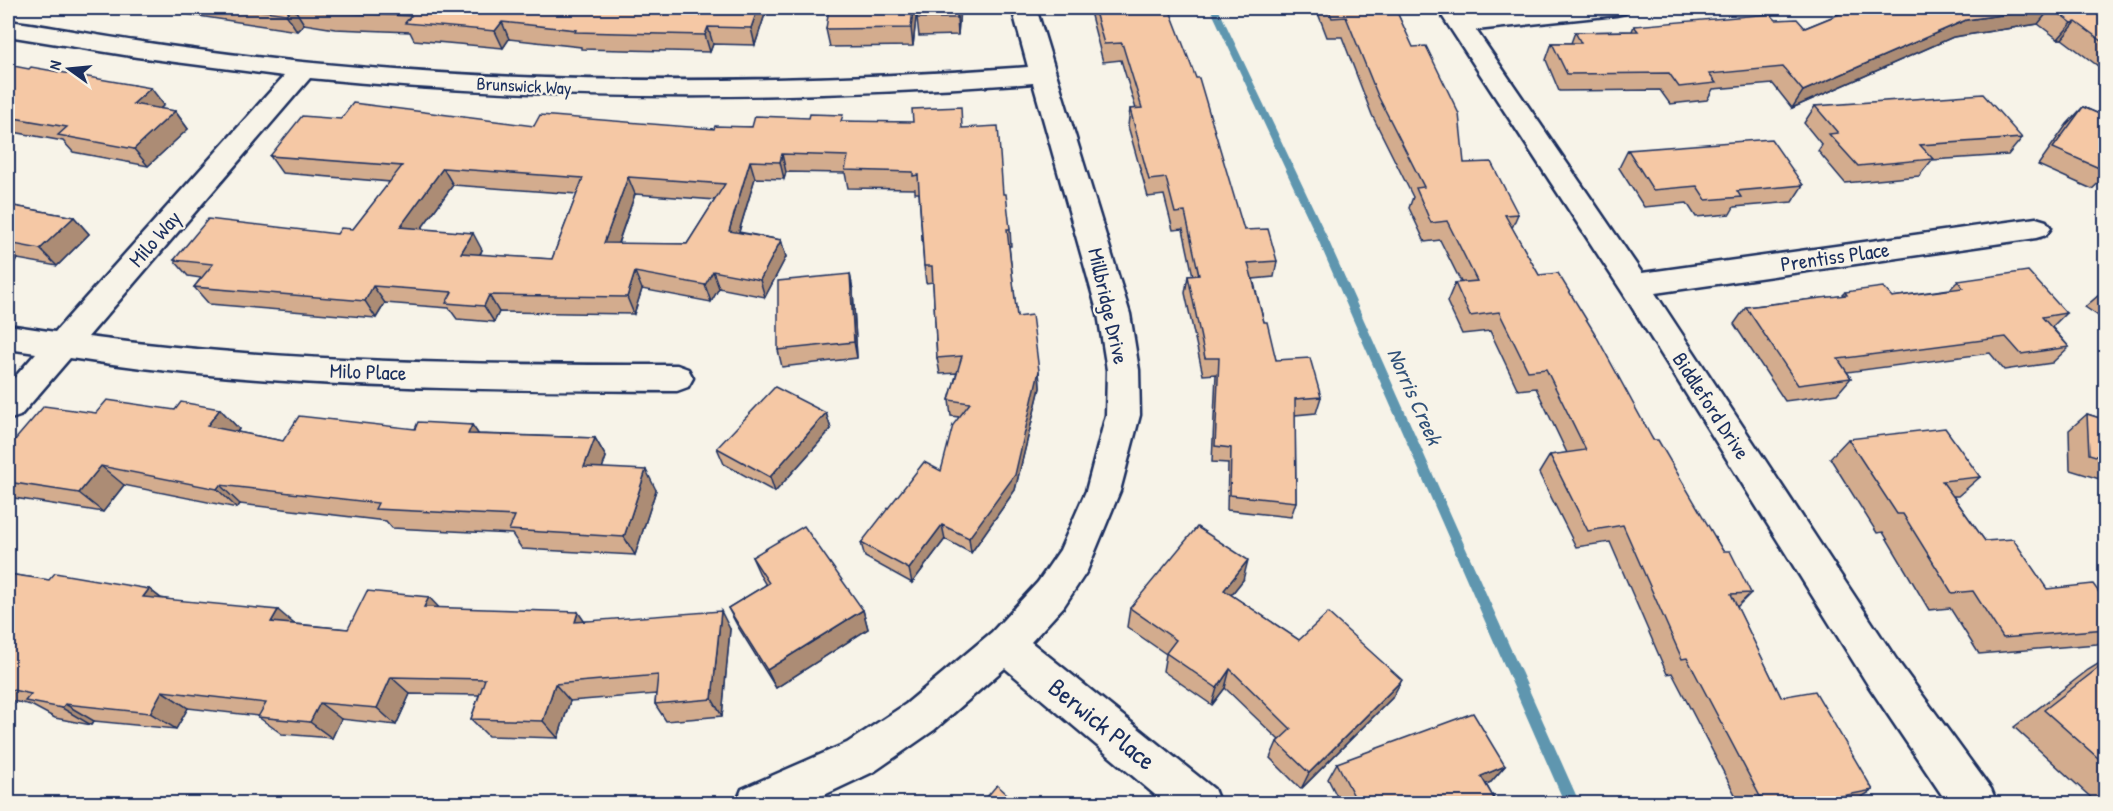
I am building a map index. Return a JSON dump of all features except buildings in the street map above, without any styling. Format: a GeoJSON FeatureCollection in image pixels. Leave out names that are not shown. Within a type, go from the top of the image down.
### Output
{"type":"FeatureCollection","features":[{"type":"Feature","properties":{"kind":"street","name":"Millbridge Drive"},"geometry":{"type":"LineString","coordinates":[[757,804],[861,757],[920,717],[1005,644],[1051,594],[1074,560],[1103,491],[1123,415],[1123,370],[1114,314],[1024,8]]}},
{"type":"Feature","properties":{"kind":"street"},"geometry":{"type":"LineString","coordinates":[[1454,16],[1616,8]]}},
{"type":"Feature","properties":{"kind":"street","name":"Biddleford Drive"},"geometry":{"type":"LineString","coordinates":[[1454,16],[1634,285],[1882,672],[1962,789],[1976,804]]}},
{"type":"Feature","properties":{"kind":"street","name":"Brunswick Way"},"geometry":{"type":"LineString","coordinates":[[8,28],[104,46],[302,72],[525,87],[647,91],[847,87],[1044,74]]}},
{"type":"Feature","properties":{"kind":"street","name":"Milo Way"},"geometry":{"type":"LineString","coordinates":[[8,406],[302,72]]}},
{"type":"Feature","properties":{"kind":"street","name":"Prentiss Place"},"geometry":{"type":"LineString","coordinates":[[1634,285],[2036,228]]}},
{"type":"Feature","properties":{"kind":"street","name":"Milo Place"},"geometry":{"type":"LineString","coordinates":[[8,337],[61,346],[291,369],[362,373],[677,378]]}},
{"type":"Feature","properties":{"kind":"street","name":"Berwick Place"},"geometry":{"type":"LineString","coordinates":[[1005,644],[1199,804]]}},
{"type":"Feature","properties":{"kind":"waterway","name":"Norris Creek"},"geometry":{"type":"LineString","coordinates":[[1214,8],[1321,235],[1573,804]]}}]}
